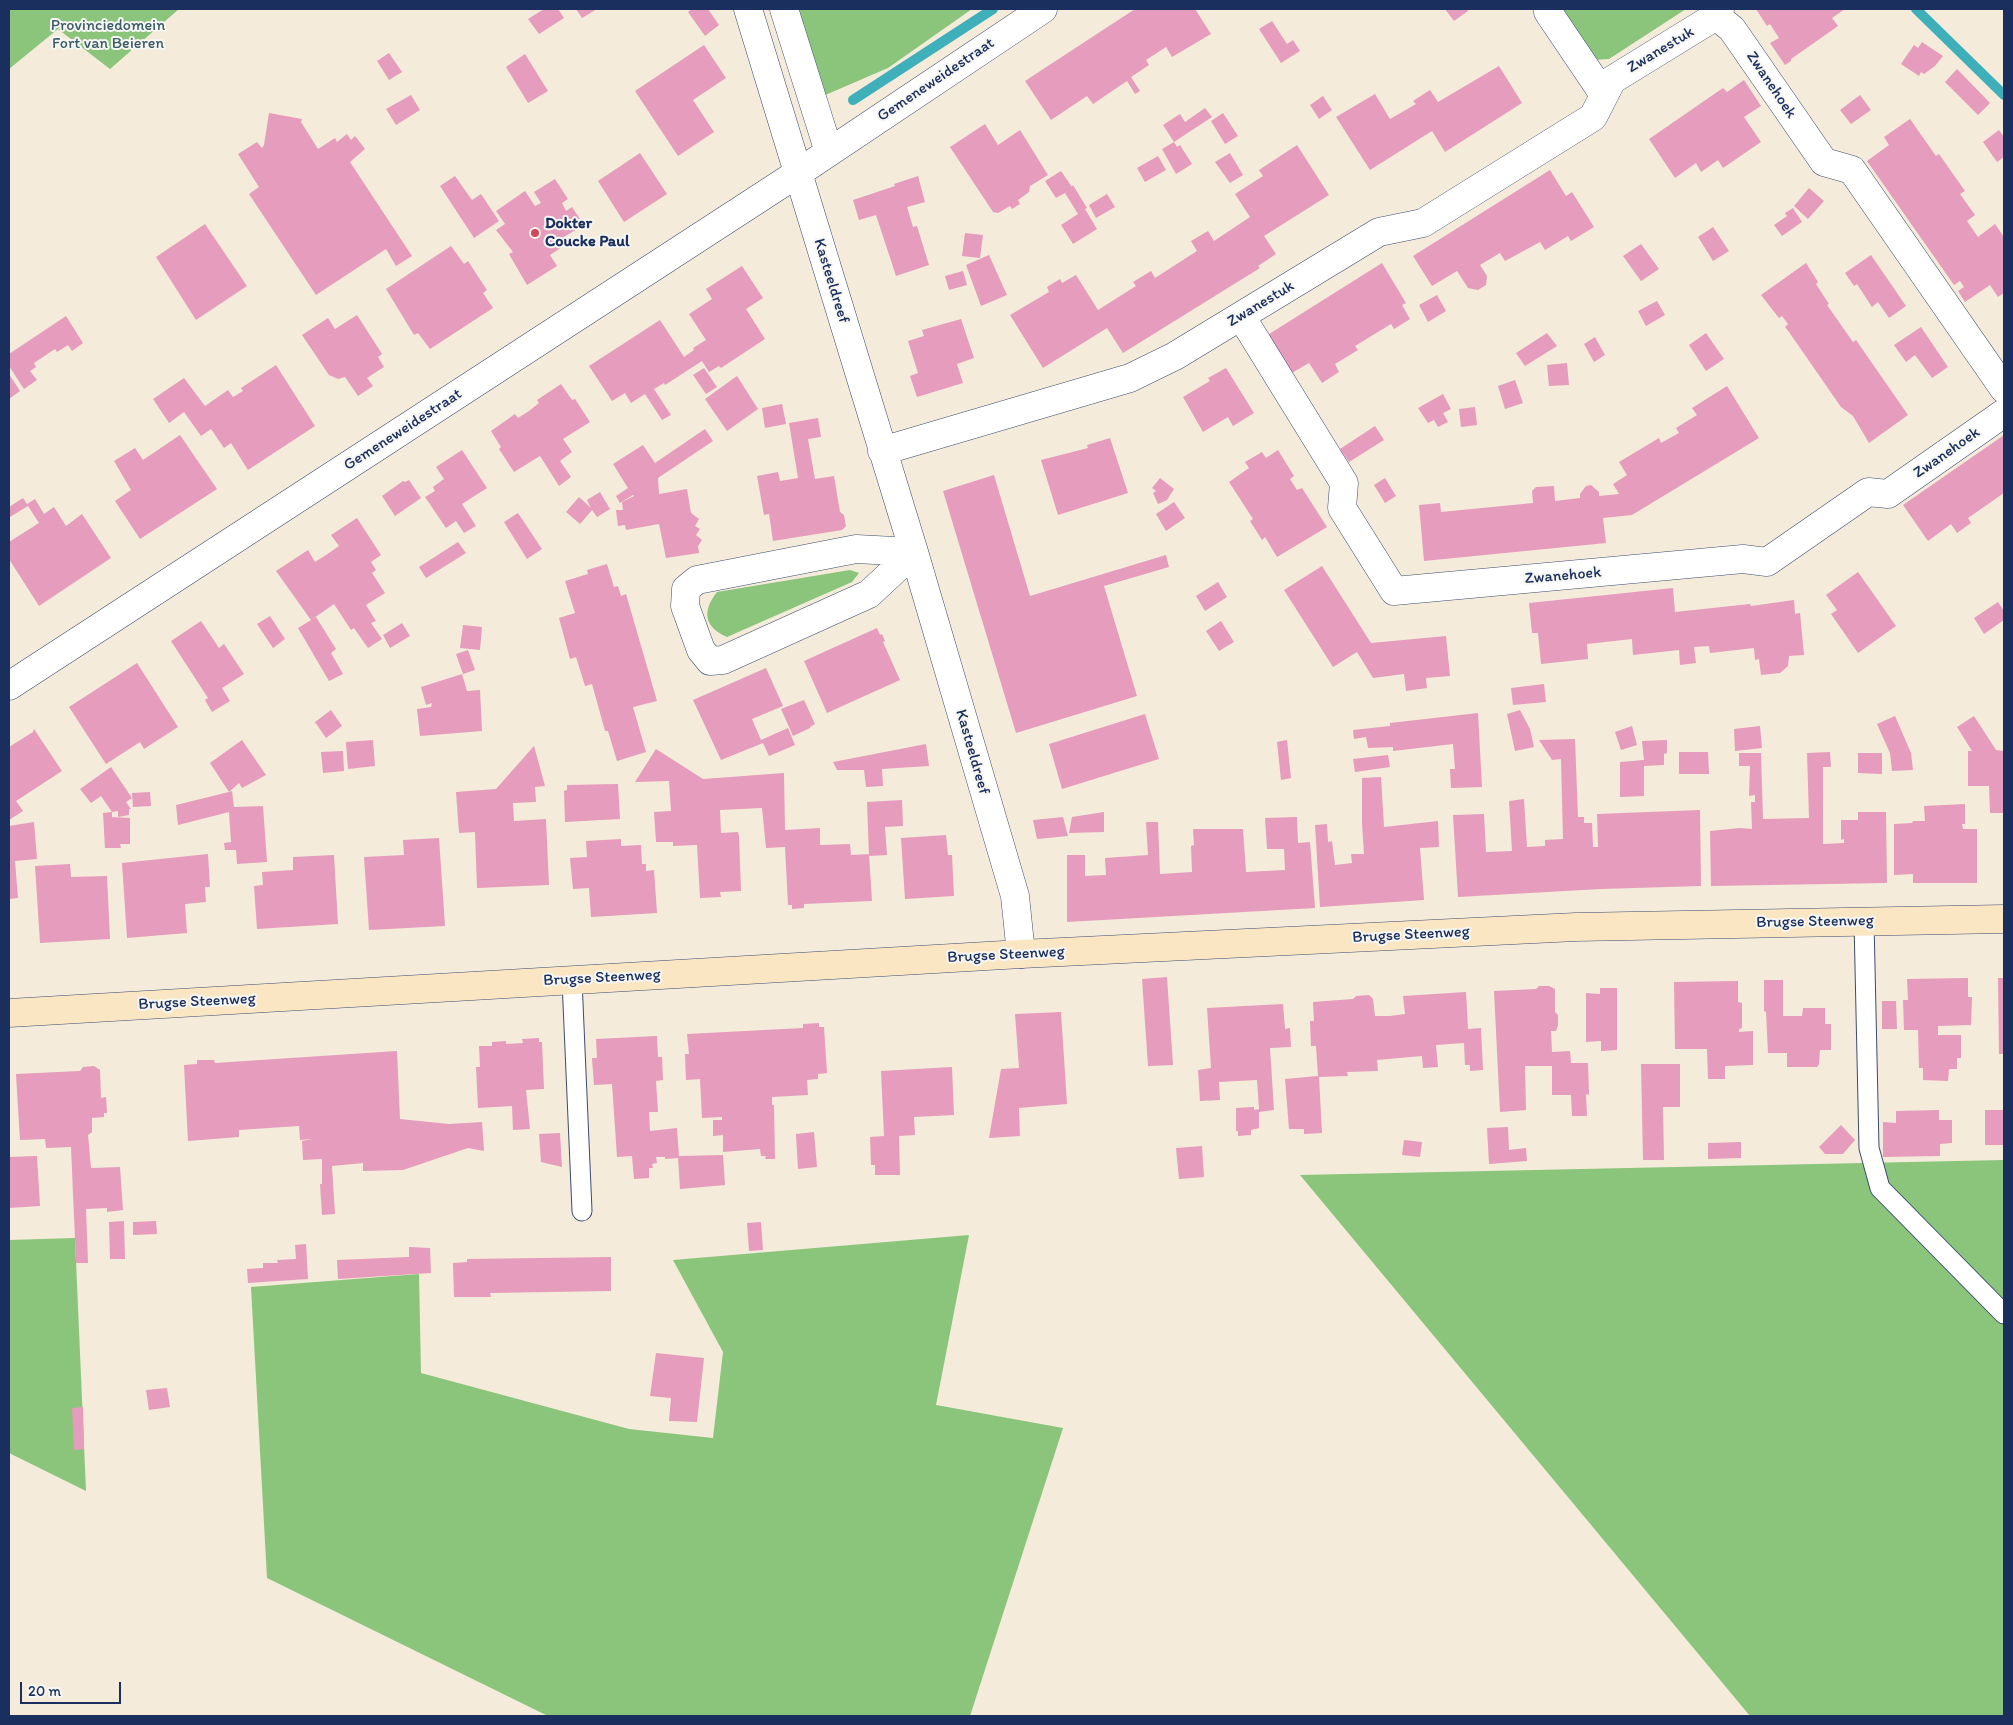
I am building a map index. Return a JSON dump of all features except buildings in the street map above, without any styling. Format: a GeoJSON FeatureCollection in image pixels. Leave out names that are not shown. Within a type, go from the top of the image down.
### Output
{"type":"FeatureCollection","features":[{"type":"Feature","properties":{"kind":"main road","name":"Brugse Steenweg"},"geometry":{"type":"LineString","coordinates":[[9,1013],[1021,954],[1576,927],[2004,919]]}},
{"type":"Feature","properties":{"kind":"street","name":"Kasteeldreef"},"geometry":{"type":"LineString","coordinates":[[748,9],[914,552],[1015,896],[1021,954]]}},
{"type":"Feature","properties":{"kind":"street"},"geometry":{"type":"LineString","coordinates":[[784,9],[830,152]]}},
{"type":"Feature","properties":{"kind":"street","name":"Gemeneweidestraat"},"geometry":{"type":"LineString","coordinates":[[9,686],[798,174],[1043,9]]}},
{"type":"Feature","properties":{"kind":"street"},"geometry":{"type":"LineString","coordinates":[[1549,9],[1548,12],[1604,95]]}},
{"type":"Feature","properties":{"kind":"street","name":"Zwanestuk"},"geometry":{"type":"LineString","coordinates":[[882,451],[1130,378],[1175,356],[1379,232],[1423,223],[1593,117],[1612,80],[1718,13]]}},
{"type":"Feature","properties":{"kind":"street","name":"Zwanehoek"},"geometry":{"type":"LineString","coordinates":[[1718,13],[1732,29],[1824,162],[1852,170],[2004,388]]}},
{"type":"Feature","properties":{"kind":"street","name":"Zwanehoek"},"geometry":{"type":"LineString","coordinates":[[1241,316],[1344,483],[1342,508],[1394,591],[1743,559],[1767,562],[1868,492],[1888,494],[2004,413]]}},
{"type":"Feature","properties":{"kind":"street"},"geometry":{"type":"LineString","coordinates":[[856,549],[914,552],[869,594],[723,660],[710,661],[701,650],[685,606],[686,589],[697,580],[856,549]]}},
{"type":"Feature","properties":{"kind":"lane"},"geometry":{"type":"LineString","coordinates":[[1864,921],[1869,1148],[1880,1188],[2004,1314]]}},
{"type":"Feature","properties":{"kind":"lane"},"geometry":{"type":"LineString","coordinates":[[572,980],[582,1211]]}},
{"type":"Feature","properties":{"kind":"green space","name":"Provinciedomein Fort van Beieren"},"geometry":{"type":"Polygon","coordinates":[[[9,9],[179,9],[110,69],[58,29],[9,69],[9,9]]]}},
{"type":"Feature","properties":{"kind":"green space"},"geometry":{"type":"Polygon","coordinates":[[[797,9],[972,9],[888,68],[823,96],[797,9]]]}},
{"type":"Feature","properties":{"kind":"green space"},"geometry":{"type":"Polygon","coordinates":[[[1563,9],[1686,9],[1609,59],[1593,60],[1563,14],[1563,9]]]}},
{"type":"Feature","properties":{"kind":"green space"},"geometry":{"type":"Polygon","coordinates":[[[850,570],[859,573],[852,582],[727,637],[714,628],[708,618],[709,606],[717,592],[850,570]]]}},
{"type":"Feature","properties":{"kind":"green space"},"geometry":{"type":"Polygon","coordinates":[[[2004,1160],[2004,1716],[1750,1716],[1300,1175],[2004,1160]]]}},
{"type":"Feature","properties":{"kind":"green space"},"geometry":{"type":"Polygon","coordinates":[[[969,1235],[936,1405],[1063,1428],[970,1716],[548,1716],[267,1578],[251,1287],[419,1274],[421,1373],[629,1429],[713,1438],[723,1352],[673,1260],[969,1235]]]}},
{"type":"Feature","properties":{"kind":"green space"},"geometry":{"type":"Polygon","coordinates":[[[75,1238],[86,1491],[9,1453],[9,1240],[75,1238]]]}},
{"type":"Feature","properties":{"kind":"waterway"},"geometry":{"type":"LineString","coordinates":[[853,100],[993,9]]}},
{"type":"Feature","properties":{"kind":"waterway"},"geometry":{"type":"LineString","coordinates":[[1916,9],[2004,95]]}},
{"type":"Feature","properties":{"kind":"place","name":"Dokter Coucke Paul"},"geometry":{"type":"Point","coordinates":[535,233]}}]}
